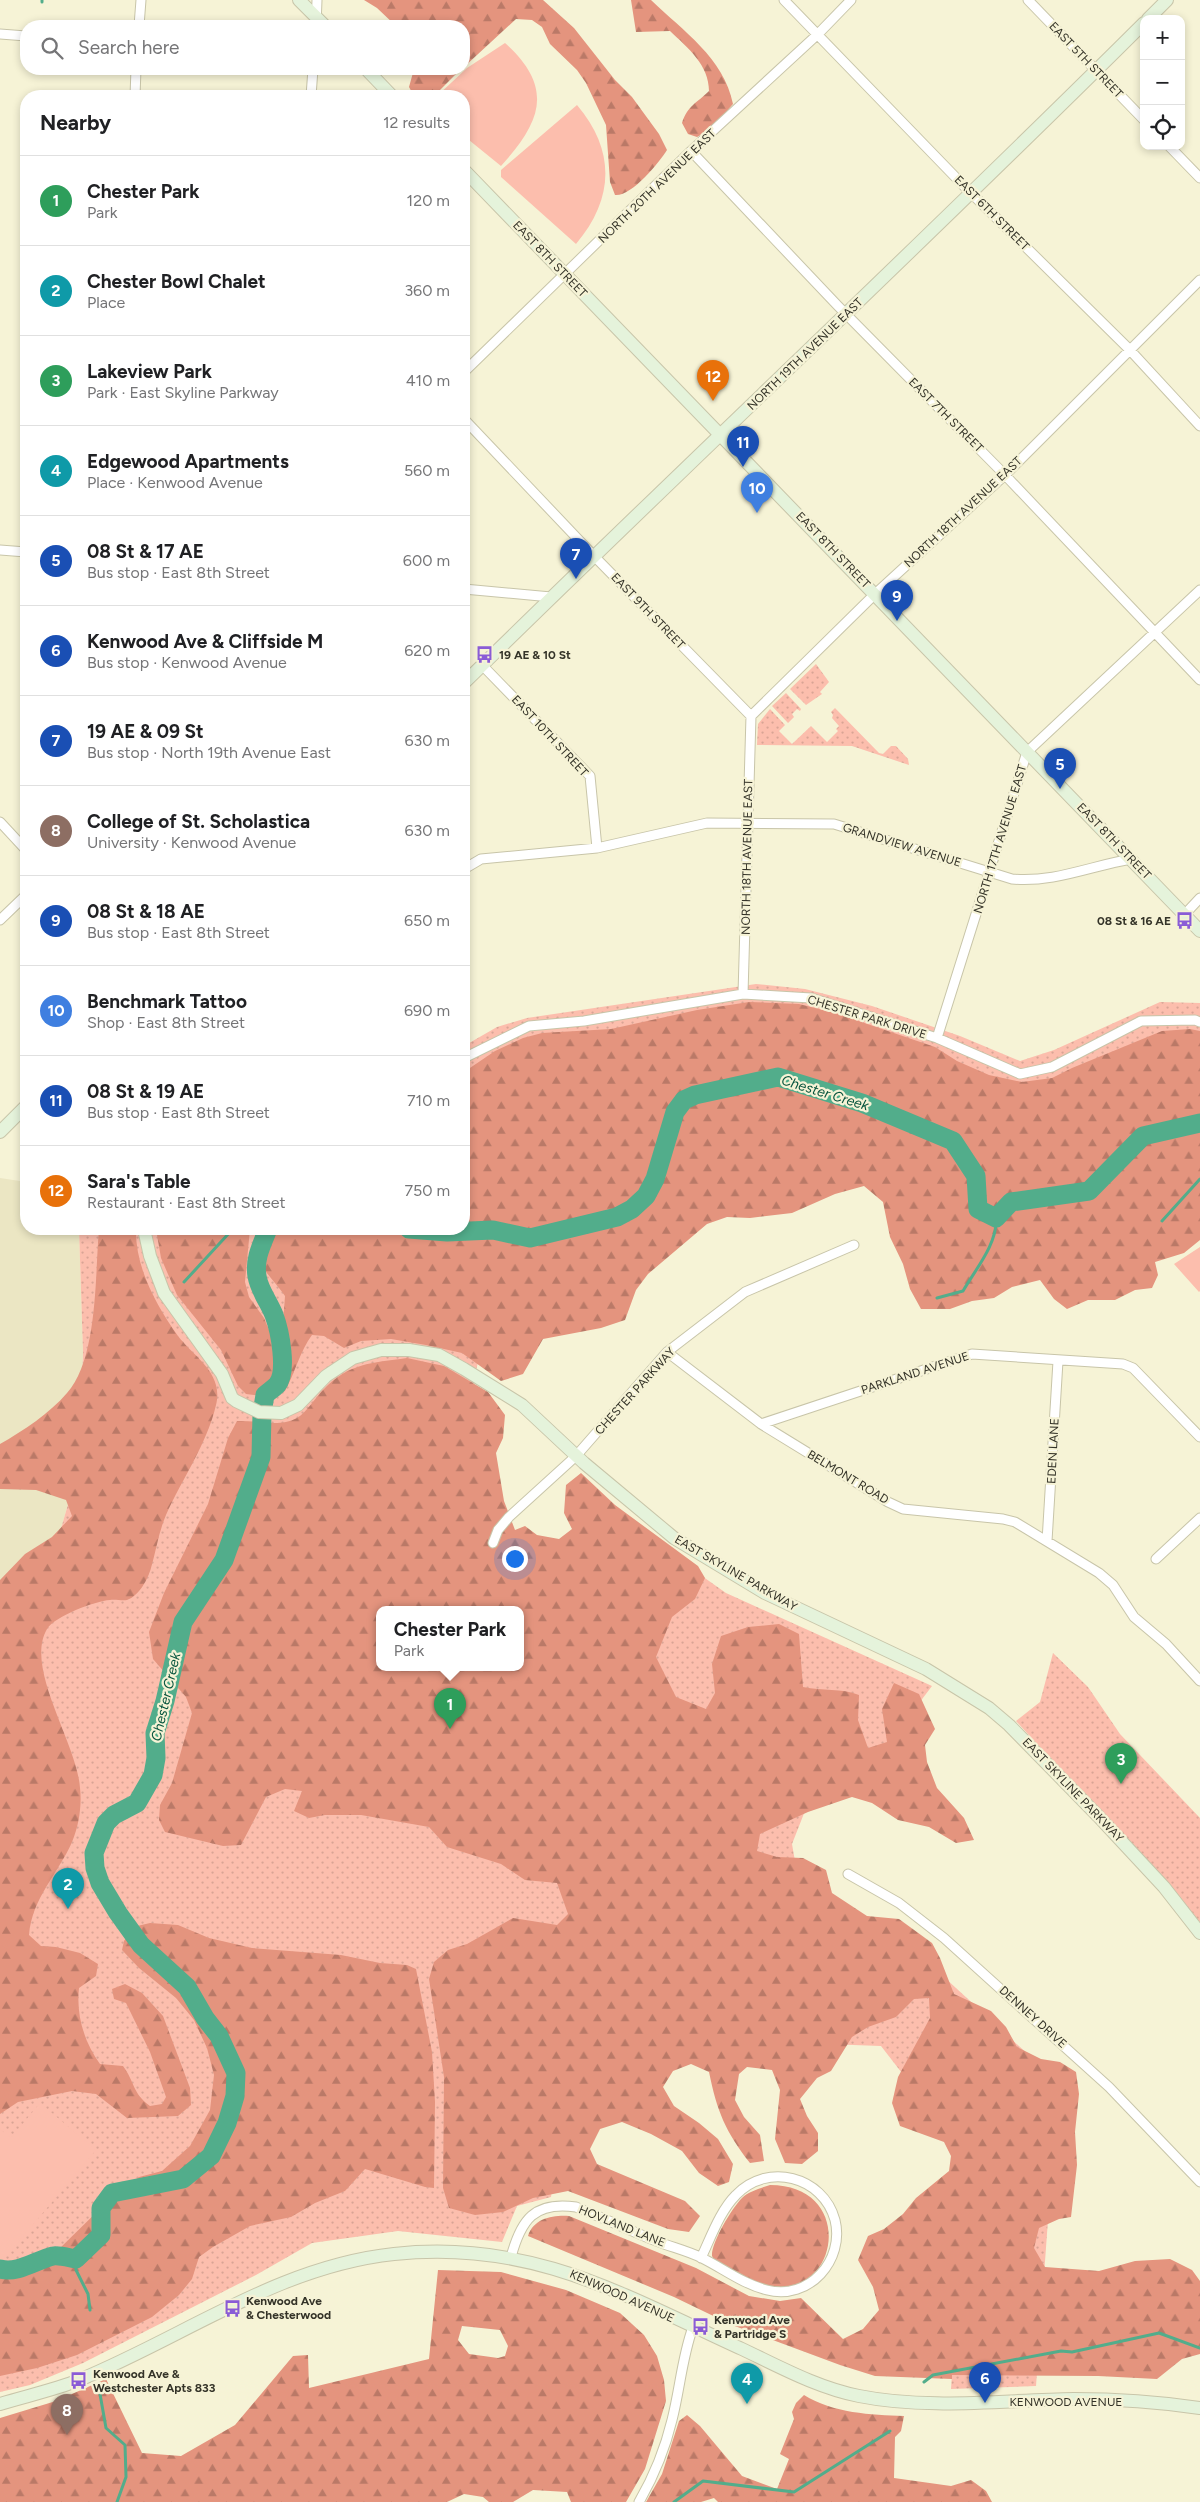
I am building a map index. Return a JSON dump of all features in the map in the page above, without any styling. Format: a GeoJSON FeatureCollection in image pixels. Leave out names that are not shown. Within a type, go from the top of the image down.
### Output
{"type":"FeatureCollection","features":[{"type":"Feature","properties":{"kind":"street"},"geometry":{"type":"LineString","coordinates":[[139,20],[141,0]]}},
{"type":"Feature","properties":{"kind":"street"},"geometry":{"type":"LineString","coordinates":[[299,0],[316,20]]}},
{"type":"Feature","properties":{"kind":"street"},"geometry":{"type":"LineString","coordinates":[[317,0],[319,20]]}},
{"type":"Feature","properties":{"kind":"street","name":"EAST 6TH STREET"},"geometry":{"type":"LineString","coordinates":[[784,0],[971,193],[1129,349],[1200,426]]}},
{"type":"Feature","properties":{"kind":"street","name":"NORTH 20TH AVENUE EAST"},"geometry":{"type":"LineString","coordinates":[[470,366],[691,151],[818,34],[851,0]]}},
{"type":"Feature","properties":{"kind":"street","name":"EAST 5TH STREET"},"geometry":{"type":"LineString","coordinates":[[1028,0],[1140,116]]}},
{"type":"Feature","properties":{"kind":"street"},"geometry":{"type":"LineString","coordinates":[[1152,15],[1167,0]]}},
{"type":"Feature","properties":{"kind":"street","name":"NORTH 19TH AVENUE EAST"},"geometry":{"type":"LineString","coordinates":[[470,677],[551,597],[722,435],[1140,27]]}},
{"type":"Feature","properties":{"kind":"street"},"geometry":{"type":"LineString","coordinates":[[0,34],[20,36]]}},
{"type":"Feature","properties":{"kind":"street"},"geometry":{"type":"LineString","coordinates":[[135,90],[136,75]]}},
{"type":"Feature","properties":{"kind":"street"},"geometry":{"type":"LineString","coordinates":[[311,90],[313,75]]}},
{"type":"Feature","properties":{"kind":"street"},"geometry":{"type":"LineString","coordinates":[[372,75],[386,90]]}},
{"type":"Feature","properties":{"kind":"street"},"geometry":{"type":"LineString","coordinates":[[1173,150],[1200,178]]}},
{"type":"Feature","properties":{"kind":"street","name":"EAST 7TH STREET"},"geometry":{"type":"LineString","coordinates":[[691,151],[1005,475],[1154,634],[1200,680]]}},
{"type":"Feature","properties":{"kind":"street","name":"EAST 8TH STREET"},"geometry":{"type":"LineString","coordinates":[[470,176],[1200,931]]}},
{"type":"Feature","properties":{"kind":"street","name":"NORTH 18TH AVENUE EAST"},"geometry":{"type":"LineString","coordinates":[[743,994],[751,716],[875,594],[1005,475],[1200,280]]}},
{"type":"Feature","properties":{"kind":"street","name":"EAST 9TH STREET"},"geometry":{"type":"LineString","coordinates":[[470,425],[594,556],[751,716]]}},
{"type":"Feature","properties":{"kind":"street"},"geometry":{"type":"LineString","coordinates":[[0,550],[20,552]]}},
{"type":"Feature","properties":{"kind":"street"},"geometry":{"type":"LineString","coordinates":[[470,590],[551,597]]}},
{"type":"Feature","properties":{"kind":"street","name":"NORTH 17TH AVENUE EAST"},"geometry":{"type":"LineString","coordinates":[[937,1038],[1027,752],[1200,590]]}},
{"type":"Feature","properties":{"kind":"street","name":"EAST 10TH STREET"},"geometry":{"type":"LineString","coordinates":[[482,665],[590,776],[597,848]]}},
{"type":"Feature","properties":{"kind":"street"},"geometry":{"type":"LineString","coordinates":[[0,822],[20,844]]}},
{"type":"Feature","properties":{"kind":"street","name":"GRANDVIEW AVENUE"},"geometry":{"type":"LineString","coordinates":[[470,866],[481,860],[597,848],[707,823],[834,824],[1012,879],[1030,881],[1131,859]]}},
{"type":"Feature","properties":{"kind":"street"},"geometry":{"type":"LineString","coordinates":[[1185,914],[1200,898]]}},
{"type":"Feature","properties":{"kind":"street"},"geometry":{"type":"LineString","coordinates":[[0,920],[20,901]]}},
{"type":"Feature","properties":{"kind":"street","name":"CHESTER PARK DRIVE"},"geometry":{"type":"LineString","coordinates":[[470,1055],[529,1026],[584,1021],[743,994],[811,998],[937,1038],[1020,1074],[1052,1067],[1141,1021],[1195,1020],[1200,1022]]}},
{"type":"Feature","properties":{"kind":"street"},"geometry":{"type":"LineString","coordinates":[[0,1132],[20,1112]]}},
{"type":"Feature","properties":{"kind":"street","name":"EAST SKYLINE PARKWAY"},"geometry":{"type":"LineString","coordinates":[[145,1235],[150,1256],[164,1293],[222,1374],[232,1398],[236,1402],[258,1412],[281,1414],[298,1405],[326,1376],[353,1358],[381,1350],[409,1350],[438,1355],[522,1404],[576,1456],[674,1538],[809,1615],[926,1669],[989,1708],[1009,1725],[1098,1816],[1164,1887],[1200,1933]]}},
{"type":"Feature","properties":{"kind":"street","name":"CHESTER PARKWAY"},"geometry":{"type":"LineString","coordinates":[[493,1543],[498,1530],[509,1517],[576,1456],[667,1352],[745,1292],[854,1245]]}},
{"type":"Feature","properties":{"kind":"street","name":"BELMONT ROAD"},"geometry":{"type":"LineString","coordinates":[[667,1352],[761,1424],[896,1506],[1015,1522],[1099,1573],[1113,1585],[1134,1617],[1166,1644],[1200,1682]]}},
{"type":"Feature","properties":{"kind":"street","name":"PARKLAND AVENUE"},"geometry":{"type":"LineString","coordinates":[[761,1424],[972,1354],[1123,1364],[1133,1368],[1200,1437]]}},
{"type":"Feature","properties":{"kind":"street","name":"EDEN LANE"},"geometry":{"type":"LineString","coordinates":[[1047,1541],[1058,1361]]}},
{"type":"Feature","properties":{"kind":"street"},"geometry":{"type":"LineString","coordinates":[[1156,1559],[1200,1518]]}},
{"type":"Feature","properties":{"kind":"street","name":"DENNEY DRIVE"},"geometry":{"type":"LineString","coordinates":[[848,1874],[899,1903],[944,1938],[1109,2087],[1200,2182]]}},
{"type":"Feature","properties":{"kind":"street","name":"HOVLAND LANE"},"geometry":{"type":"LineString","coordinates":[[511,2257],[516,2236],[526,2220],[535,2212],[559,2205],[576,2207],[701,2258],[745,2282],[768,2291],[797,2289],[813,2281],[828,2267],[838,2236],[828,2202],[815,2189],[798,2179],[778,2176],[759,2178],[735,2195],[701,2258]]}},
{"type":"Feature","properties":{"kind":"street","name":"KENWOOD AVENUE"},"geometry":{"type":"LineString","coordinates":[[0,2404],[78,2381],[243,2301],[310,2272],[350,2261],[392,2254],[458,2252],[511,2257],[578,2275],[817,2384],[859,2396],[912,2403],[1076,2399],[1200,2408]]}},
{"type":"Feature","properties":{"kind":"street"},"geometry":{"type":"LineString","coordinates":[[639,2502],[661,2460],[667,2440],[684,2355],[693,2327]]}},
{"type":"Feature","properties":{"kind":"shaded area"},"geometry":{"type":"Polygon","coordinates":[[[505,43],[521,59],[531,75],[536,90],[537,105],[533,120],[526,135],[501,166],[470,141],[470,90],[443,90],[460,75],[470,75],[470,66],[505,43]]]}},
{"type":"Feature","properties":{"kind":"shaded area"},"geometry":{"type":"Polygon","coordinates":[[[577,105],[590,122],[599,140],[604,157],[605,175],[598,210],[589,227],[576,244],[501,177],[501,170],[577,105]]]}},
{"type":"Feature","properties":{"kind":"shaded area"},"geometry":{"type":"Polygon","coordinates":[[[816,664],[829,682],[820,692],[822,694],[806,705],[790,689],[816,664]]]}},
{"type":"Feature","properties":{"kind":"shaded area"},"geometry":{"type":"Polygon","coordinates":[[[786,693],[801,709],[800,711],[797,709],[792,714],[794,717],[788,723],[772,706],[786,693]]]}},
{"type":"Feature","properties":{"kind":"shaded area"},"geometry":{"type":"Polygon","coordinates":[[[835,708],[879,753],[883,754],[891,746],[896,746],[908,759],[909,765],[852,746],[757,745],[758,724],[770,709],[785,725],[779,731],[792,744],[811,726],[827,742],[838,731],[836,729],[839,726],[832,718],[831,712],[835,708]]]}},
{"type":"Feature","properties":{"kind":"shaded area"},"geometry":{"type":"Polygon","coordinates":[[[756,984],[805,989],[872,1006],[960,1036],[1020,1061],[1054,1050],[1160,1002],[1200,1003],[1200,1222],[904,1212],[855,1169],[754,1166],[483,1339],[464,1426],[382,1606],[376,1606],[376,1671],[524,1671],[524,1665],[668,1552],[726,1593],[932,1686],[867,1772],[812,1793],[792,1844],[803,1907],[918,1953],[1058,2082],[1036,2386],[951,2389],[967,2157],[881,2046],[634,2037],[561,2128],[551,2197],[517,2206],[502,2242],[398,2231],[312,2243],[256,2275],[83,2363],[30,2385],[0,2392],[0,1583],[60,1532],[71,1494],[81,1426],[83,1352],[79,1235],[470,1235],[470,1043],[497,1027],[527,1018],[756,984]]]}},
{"type":"Feature","properties":{"kind":"shaded area"},"geometry":{"type":"Polygon","coordinates":[[[0,1178],[20,1181],[20,1235],[79,1235],[83,1352],[81,1426],[71,1494],[60,1532],[0,1583],[0,1178]]]}},
{"type":"Feature","properties":{"kind":"shaded area"},"geometry":{"type":"Polygon","coordinates":[[[1200,1247],[1200,1291],[1199,1292],[1174,1264],[1200,1247]]]}},
{"type":"Feature","properties":{"kind":"shaded area"},"geometry":{"type":"Polygon","coordinates":[[[1053,1653],[1088,1687],[1120,1734],[1200,1818],[1200,1922],[1016,1721],[1040,1702],[1053,1653]]]}},
{"type":"Feature","properties":{"kind":"shaded area"},"geometry":{"type":"Polygon","coordinates":[[[40,2103],[96,2150],[3,2260],[0,2258],[0,2129],[11,2138],[40,2103]]]}},
{"type":"Feature","properties":{"kind":"green space"},"geometry":{"type":"Polygon","coordinates":[[[364,0],[543,0],[574,28],[615,80],[632,97],[659,134],[667,150],[658,163],[636,185],[629,191],[615,195],[610,182],[606,125],[586,83],[577,70],[550,44],[542,27],[532,20],[516,19],[470,61],[470,20],[390,20],[377,8],[364,0]]]}},
{"type":"Feature","properties":{"kind":"green space"},"geometry":{"type":"Polygon","coordinates":[[[631,0],[651,0],[701,46],[721,73],[733,104],[710,130],[697,137],[688,134],[682,123],[690,108],[709,91],[708,82],[701,65],[670,31],[636,32],[631,0]]]}},
{"type":"Feature","properties":{"kind":"green space"},"geometry":{"type":"Polygon","coordinates":[[[412,75],[455,75],[440,90],[411,90],[409,87],[412,75]]]}},
{"type":"Feature","properties":{"kind":"green space"},"geometry":{"type":"Polygon","coordinates":[[[749,1002],[799,1004],[835,1013],[935,1047],[957,1061],[989,1075],[1022,1082],[1052,1078],[1162,1031],[1190,1029],[1200,1031],[1200,1240],[1184,1253],[1155,1262],[1158,1275],[1152,1288],[1135,1290],[1115,1300],[1088,1300],[1067,1309],[1054,1299],[1040,1280],[1012,1287],[994,1298],[972,1301],[950,1309],[921,1309],[910,1289],[903,1264],[890,1237],[883,1202],[864,1186],[835,1194],[792,1213],[750,1218],[727,1217],[707,1224],[648,1274],[636,1290],[625,1320],[601,1328],[543,1339],[523,1374],[501,1381],[462,1353],[426,1345],[391,1339],[361,1341],[344,1348],[324,1336],[312,1335],[304,1348],[285,1391],[273,1394],[284,1374],[287,1352],[282,1338],[285,1296],[266,1272],[261,1258],[262,1251],[271,1235],[470,1235],[470,1068],[495,1051],[523,1038],[542,1033],[611,1029],[697,1010],[749,1002]]]}},
{"type":"Feature","properties":{"kind":"green space"},"geometry":{"type":"Polygon","coordinates":[[[99,1235],[136,1235],[139,1257],[148,1285],[162,1312],[178,1336],[212,1375],[216,1384],[216,1405],[207,1434],[166,1515],[159,1534],[150,1572],[142,1587],[127,1600],[103,1601],[66,1614],[47,1629],[42,1645],[42,1664],[47,1685],[77,1770],[81,1795],[78,1822],[72,1842],[40,1898],[31,1922],[29,1935],[41,1946],[56,1947],[80,1953],[98,1964],[96,1976],[79,1988],[78,1998],[82,2028],[94,2056],[100,2064],[123,2066],[140,2097],[150,2106],[162,2104],[166,2097],[150,2052],[126,2003],[114,1999],[112,1989],[125,1984],[142,1993],[163,2016],[190,2088],[191,2105],[178,2116],[127,2118],[96,2094],[72,2091],[18,2102],[0,2114],[0,1580],[25,1554],[52,1537],[72,1516],[66,1500],[36,1490],[0,1489],[0,1444],[53,1408],[67,1393],[77,1378],[85,1359],[90,1338],[99,1235]]]}},
{"type":"Feature","properties":{"kind":"green space"},"geometry":{"type":"Polygon","coordinates":[[[157,1235],[249,1235],[245,1282],[249,1297],[264,1318],[272,1337],[276,1338],[277,1346],[273,1376],[261,1396],[246,1394],[238,1386],[221,1350],[177,1295],[161,1258],[157,1235]]]}},
{"type":"Feature","properties":{"kind":"green space"},"geometry":{"type":"Polygon","coordinates":[[[407,1358],[444,1366],[488,1392],[505,1415],[503,1438],[496,1453],[504,1501],[515,1530],[525,1526],[537,1535],[559,1539],[572,1529],[564,1513],[566,1485],[581,1473],[615,1505],[698,1566],[705,1578],[695,1599],[672,1617],[656,1657],[676,1697],[706,1709],[715,1693],[712,1664],[721,1636],[748,1627],[779,1624],[799,1634],[803,1687],[845,1691],[859,1695],[858,1720],[868,1748],[887,1742],[882,1709],[894,1683],[919,1694],[935,1729],[925,1745],[927,1762],[937,1788],[964,1818],[974,1840],[956,1843],[929,1827],[898,1820],[872,1803],[852,1797],[808,1812],[760,1834],[757,1851],[777,1857],[803,1858],[826,1870],[832,1893],[867,1916],[899,1919],[932,1943],[954,1994],[991,2011],[1006,2027],[1017,2047],[1041,2059],[1060,2062],[1076,2072],[1079,2094],[1075,2132],[1077,2165],[1071,2217],[1059,2219],[1039,2228],[1034,2248],[1045,2267],[1099,2271],[1135,2261],[1170,2259],[1192,2270],[1200,2281],[1200,2354],[1182,2359],[1157,2379],[1098,2376],[952,2375],[952,2379],[875,2376],[732,2325],[674,2297],[528,2236],[539,2221],[557,2216],[569,2216],[696,2268],[749,2296],[780,2301],[801,2298],[843,2339],[863,2329],[879,2310],[873,2287],[858,2260],[868,2236],[884,2229],[903,2214],[916,2198],[949,2171],[951,2156],[944,2142],[900,2126],[892,2103],[898,2077],[930,2018],[929,1998],[914,1999],[896,2017],[868,2027],[852,2037],[831,2071],[817,2078],[800,2099],[807,2116],[818,2133],[818,2151],[802,2164],[785,2163],[775,2139],[780,2090],[772,2070],[747,2067],[739,2074],[735,2100],[744,2117],[760,2135],[764,2161],[750,2163],[734,2141],[723,2120],[715,2098],[709,2072],[691,2064],[673,2071],[663,2087],[674,2106],[718,2139],[733,2164],[729,2182],[718,2186],[699,2173],[682,2151],[651,2134],[622,2122],[600,2129],[590,2149],[597,2164],[685,2201],[700,2216],[689,2232],[668,2229],[568,2191],[533,2198],[503,2212],[475,2215],[449,2208],[443,2188],[444,2077],[429,1979],[434,1962],[448,1950],[467,1944],[513,1918],[557,1925],[568,1914],[557,1883],[525,1880],[501,1864],[447,1847],[429,1827],[361,1815],[325,1815],[309,1818],[294,1811],[302,1791],[285,1789],[266,1797],[241,1845],[223,1846],[165,1832],[159,1820],[160,1805],[172,1783],[192,1713],[186,1697],[153,1659],[149,1632],[164,1593],[208,1504],[228,1438],[237,1421],[283,1423],[297,1418],[308,1409],[323,1390],[342,1374],[371,1363],[407,1358]]]}},
{"type":"Feature","properties":{"kind":"green space"},"geometry":{"type":"Polygon","coordinates":[[[150,1923],[178,1925],[209,1938],[252,1948],[341,1955],[380,1963],[407,1965],[416,1969],[432,2052],[435,2102],[434,2188],[365,2169],[345,2191],[315,2203],[291,2217],[250,2226],[213,2247],[199,2257],[192,2279],[179,2295],[152,2317],[77,2355],[37,2368],[0,2376],[0,2264],[30,2260],[56,2252],[109,2200],[139,2177],[162,2171],[190,2146],[210,2110],[214,2075],[207,2048],[194,2020],[176,1998],[139,1968],[122,1950],[124,1941],[133,1927],[150,1923]]]}},
{"type":"Feature","properties":{"kind":"green space"},"geometry":{"type":"Polygon","coordinates":[[[770,2185],[798,2190],[816,2202],[826,2220],[829,2240],[824,2259],[812,2275],[794,2285],[771,2286],[757,2282],[715,2261],[712,2256],[718,2235],[742,2198],[748,2193],[770,2185]]]}},
{"type":"Feature","properties":{"kind":"green space"},"geometry":{"type":"Polygon","coordinates":[[[438,2270],[501,2272],[566,2290],[620,2313],[644,2335],[657,2356],[664,2380],[666,2401],[645,2469],[626,2502],[571,2502],[567,2492],[533,2490],[513,2502],[489,2502],[483,2497],[464,2494],[447,2502],[0,2502],[0,2418],[56,2401],[106,2379],[142,2453],[181,2456],[235,2425],[293,2356],[308,2355],[309,2388],[429,2359],[438,2270]],[[462,2326],[458,2340],[469,2354],[498,2358],[505,2356],[508,2346],[500,2330],[462,2326]]]}},
{"type":"Feature","properties":{"kind":"green space"},"geometry":{"type":"Polygon","coordinates":[[[804,2395],[827,2406],[852,2412],[904,2416],[901,2431],[895,2437],[894,2478],[951,2486],[971,2480],[986,2491],[992,2502],[718,2502],[714,2498],[701,2502],[646,2502],[662,2474],[679,2421],[687,2415],[700,2426],[742,2476],[777,2489],[789,2459],[780,2454],[794,2419],[792,2412],[796,2403],[804,2395]]]}},
{"type":"Feature","properties":{"kind":"waterway","name":"Chester Creek"},"geometry":{"type":"LineString","coordinates":[[470,1231],[493,1230],[530,1238],[617,1217],[632,1209],[646,1196],[655,1179],[675,1112],[684,1100],[695,1095],[778,1077],[862,1103],[953,1141],[976,1176],[978,1209],[996,1218],[1011,1202],[1089,1191],[1143,1136],[1200,1123]]}},
{"type":"Feature","properties":{"kind":"waterway"},"geometry":{"type":"LineString","coordinates":[[1162,1221],[1200,1179]]}},
{"type":"Feature","properties":{"kind":"waterway"},"geometry":{"type":"LineString","coordinates":[[937,1298],[963,1291],[990,1247],[996,1227],[996,1218]]}},
{"type":"Feature","properties":{"kind":"waterway"},"geometry":{"type":"LineString","coordinates":[[184,1282],[227,1235]]}},
{"type":"Feature","properties":{"kind":"waterway","name":"Chester Creek"},"geometry":{"type":"LineString","coordinates":[[0,2269],[13,2270],[53,2256],[76,2259],[101,2235],[101,2208],[112,2193],[183,2179],[211,2156],[227,2123],[235,2096],[236,2073],[219,2036],[205,2018],[187,1987],[141,1945],[118,1913],[100,1883],[95,1868],[94,1853],[106,1823],[114,1815],[137,1803],[153,1775],[156,1758],[155,1733],[165,1701],[183,1622],[224,1560],[261,1457],[262,1413],[265,1395],[277,1385],[282,1371],[282,1351],[276,1322],[260,1286],[256,1270],[266,1235]]}},
{"type":"Feature","properties":{"kind":"waterway"},"geometry":{"type":"LineString","coordinates":[[76,2259],[76,2270],[88,2294],[90,2310]]}},
{"type":"Feature","properties":{"kind":"waterway"},"geometry":{"type":"LineString","coordinates":[[924,2382],[933,2375],[1061,2351],[1072,2352],[1159,2333],[1200,2348]]}},
{"type":"Feature","properties":{"kind":"waterway"},"geometry":{"type":"LineString","coordinates":[[100,2394],[106,2428],[125,2445],[126,2477],[117,2502]]}},
{"type":"Feature","properties":{"kind":"waterway"},"geometry":{"type":"LineString","coordinates":[[674,2502],[703,2481],[794,2492],[890,2431]]}},
{"type":"Feature","properties":{"kind":"place","name":"Sara's Table"},"geometry":{"type":"Point","coordinates":[713,401]}},
{"type":"Feature","properties":{"kind":"place","name":"08 St & 19 AE"},"geometry":{"type":"Point","coordinates":[743,467]}},
{"type":"Feature","properties":{"kind":"place","name":"Benchmark Tattoo"},"geometry":{"type":"Point","coordinates":[757,513]}},
{"type":"Feature","properties":{"kind":"place","name":"19 AE & 09 St"},"geometry":{"type":"Point","coordinates":[576,579]}},
{"type":"Feature","properties":{"kind":"place","name":"08 St & 18 AE"},"geometry":{"type":"Point","coordinates":[897,621]}},
{"type":"Feature","properties":{"kind":"place","name":"19 AE & 10 St"},"geometry":{"type":"Point","coordinates":[485,655]}},
{"type":"Feature","properties":{"kind":"place","name":"08 St & 17 AE"},"geometry":{"type":"Point","coordinates":[1060,789]}},
{"type":"Feature","properties":{"kind":"place","name":"08 St & 16 AE"},"geometry":{"type":"Point","coordinates":[1185,921]}},
{"type":"Feature","properties":{"kind":"place","name":"Chester Park"},"geometry":{"type":"Point","coordinates":[450,1729]}},
{"type":"Feature","properties":{"kind":"place","name":"Lakeview Park"},"geometry":{"type":"Point","coordinates":[1121,1784]}},
{"type":"Feature","properties":{"kind":"place","name":"Chester Bowl Chalet"},"geometry":{"type":"Point","coordinates":[68,1909]}},
{"type":"Feature","properties":{"kind":"place","name":"Kenwood Ave & Chesterwood"},"geometry":{"type":"Point","coordinates":[232,2308]}},
{"type":"Feature","properties":{"kind":"place","name":"Kenwood Ave & Partridge S"},"geometry":{"type":"Point","coordinates":[700,2327]}},
{"type":"Feature","properties":{"kind":"place","name":"Kenwood Ave & Westchester Apts 833"},"geometry":{"type":"Point","coordinates":[79,2381]}},
{"type":"Feature","properties":{"kind":"place","name":"Kenwood Ave & Cliffside M"},"geometry":{"type":"Point","coordinates":[985,2403]}},
{"type":"Feature","properties":{"kind":"place","name":"Edgewood Apartments"},"geometry":{"type":"Point","coordinates":[747,2404]}},
{"type":"Feature","properties":{"kind":"place","name":"College of St. Scholastica"},"geometry":{"type":"Point","coordinates":[67,2435]}}]}
